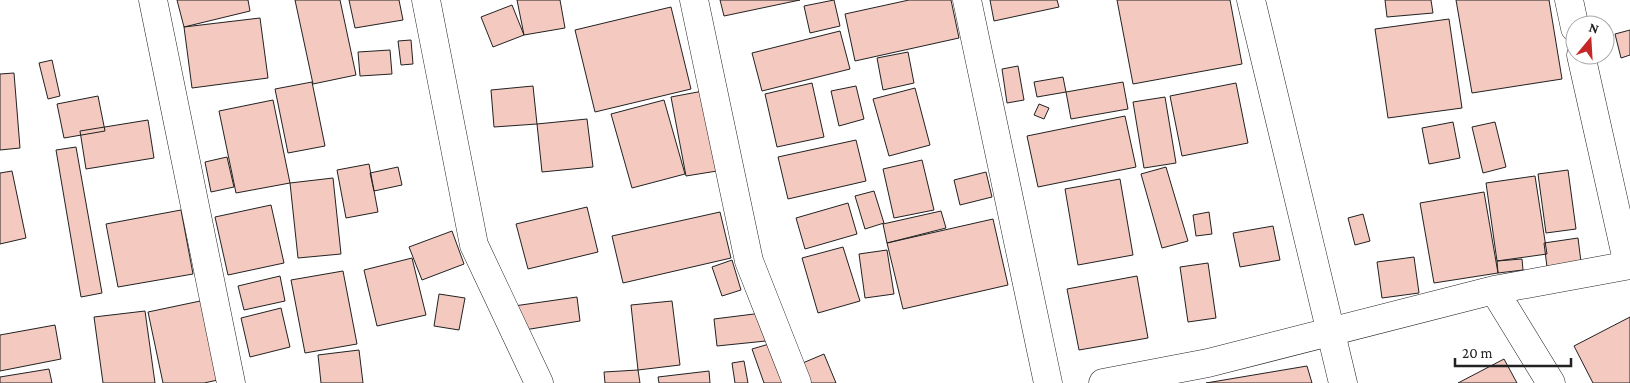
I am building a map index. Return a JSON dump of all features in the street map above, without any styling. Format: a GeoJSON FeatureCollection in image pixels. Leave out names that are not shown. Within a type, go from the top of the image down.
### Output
{"type":"FeatureCollection","features":[{"type":"Feature","properties":{"kind":"street"},"geometry":{"type":"LineString","coordinates":[[153,0],[231,383]]}},
{"type":"Feature","properties":{"kind":"street"},"geometry":{"type":"LineString","coordinates":[[426,0],[474,245],[539,383]]}},
{"type":"Feature","properties":{"kind":"street"},"geometry":{"type":"LineString","coordinates":[[694,0],[749,261],[797,383]]}},
{"type":"Feature","properties":{"kind":"street"},"geometry":{"type":"LineString","coordinates":[[967,0],[1048,383]]}},
{"type":"Feature","properties":{"kind":"street"},"geometry":{"type":"LineString","coordinates":[[1251,0],[1333,331],[1344,383]]}},
{"type":"Feature","properties":{"kind":"street"},"geometry":{"type":"LineString","coordinates":[[1569,0],[1572,15]]}},
{"type":"Feature","properties":{"kind":"street"},"geometry":{"type":"LineString","coordinates":[[1103,383],[1208,363],[1494,290],[1629,265],[1583,65]]}},
{"type":"Feature","properties":{"kind":"street"},"geometry":{"type":"LineString","coordinates":[[1494,290],[1551,383]]}},
{"type":"Feature","properties":{"kind":"building"},"geometry":{"type":"Polygon","coordinates":[[[177,0],[248,0],[250,11],[184,27],[177,0]]]}},
{"type":"Feature","properties":{"kind":"building"},"geometry":{"type":"Polygon","coordinates":[[[295,0],[340,0],[356,75],[313,84],[295,0]]]}},
{"type":"Feature","properties":{"kind":"building"},"geometry":{"type":"Polygon","coordinates":[[[349,0],[399,0],[403,20],[355,28],[349,0]]]}},
{"type":"Feature","properties":{"kind":"building"},"geometry":{"type":"Polygon","coordinates":[[[517,0],[560,0],[565,28],[524,35],[517,0]]]}},
{"type":"Feature","properties":{"kind":"building"},"geometry":{"type":"Polygon","coordinates":[[[720,0],[800,0],[724,16],[720,0]]]}},
{"type":"Feature","properties":{"kind":"building"},"geometry":{"type":"Polygon","coordinates":[[[834,0],[840,26],[810,33],[804,6],[834,0]]]}},
{"type":"Feature","properties":{"kind":"building"},"geometry":{"type":"Polygon","coordinates":[[[909,0],[951,0],[959,38],[855,61],[845,14],[909,0]]]}},
{"type":"Feature","properties":{"kind":"building"},"geometry":{"type":"Polygon","coordinates":[[[990,0],[1057,0],[1059,7],[994,21],[990,0]]]}},
{"type":"Feature","properties":{"kind":"building"},"geometry":{"type":"Polygon","coordinates":[[[1117,0],[1230,0],[1242,64],[1133,84],[1117,0]]]}},
{"type":"Feature","properties":{"kind":"building"},"geometry":{"type":"Polygon","coordinates":[[[1385,0],[1431,0],[1433,13],[1387,17],[1385,0]]]}},
{"type":"Feature","properties":{"kind":"building"},"geometry":{"type":"Polygon","coordinates":[[[1456,0],[1549,0],[1562,79],[1472,93],[1456,0]]]}},
{"type":"Feature","properties":{"kind":"building"},"geometry":{"type":"Polygon","coordinates":[[[512,5],[524,35],[493,47],[481,17],[512,5]]]}},
{"type":"Feature","properties":{"kind":"building"},"geometry":{"type":"Polygon","coordinates":[[[671,7],[691,89],[595,112],[575,30],[671,7]]]}},
{"type":"Feature","properties":{"kind":"building"},"geometry":{"type":"Polygon","coordinates":[[[260,18],[268,78],[192,88],[184,27],[260,18]]]}},
{"type":"Feature","properties":{"kind":"building"},"geometry":{"type":"Polygon","coordinates":[[[1449,19],[1462,108],[1388,118],[1375,29],[1449,19]]]}},
{"type":"Feature","properties":{"kind":"building"},"geometry":{"type":"Polygon","coordinates":[[[1630,30],[1630,55],[1621,58],[1615,34],[1630,30]]]}},
{"type":"Feature","properties":{"kind":"building"},"geometry":{"type":"Polygon","coordinates":[[[840,31],[850,69],[762,91],[752,53],[840,31]]]}},
{"type":"Feature","properties":{"kind":"building"},"geometry":{"type":"Polygon","coordinates":[[[411,40],[413,64],[401,65],[398,41],[411,40]]]}},
{"type":"Feature","properties":{"kind":"building"},"geometry":{"type":"Polygon","coordinates":[[[390,50],[392,74],[360,76],[358,52],[390,50]]]}},
{"type":"Feature","properties":{"kind":"building"},"geometry":{"type":"Polygon","coordinates":[[[908,52],[914,83],[883,90],[877,58],[908,52]]]}},
{"type":"Feature","properties":{"kind":"building"},"geometry":{"type":"Polygon","coordinates":[[[52,60],[60,96],[48,99],[39,63],[52,60]]]}},
{"type":"Feature","properties":{"kind":"building"},"geometry":{"type":"Polygon","coordinates":[[[1018,66],[1024,100],[1007,103],[1002,69],[1018,66]]]}},
{"type":"Feature","properties":{"kind":"building"},"geometry":{"type":"Polygon","coordinates":[[[14,73],[20,148],[0,150],[0,74],[14,73]]]}},
{"type":"Feature","properties":{"kind":"building"},"geometry":{"type":"Polygon","coordinates":[[[1063,77],[1066,92],[1037,97],[1034,82],[1063,77]]]}},
{"type":"Feature","properties":{"kind":"building"},"geometry":{"type":"Polygon","coordinates":[[[312,82],[325,146],[288,153],[275,89],[312,82]]]}},
{"type":"Feature","properties":{"kind":"building"},"geometry":{"type":"Polygon","coordinates":[[[1123,82],[1128,109],[1071,119],[1066,92],[1123,82]]]}},
{"type":"Feature","properties":{"kind":"building"},"geometry":{"type":"Polygon","coordinates":[[[812,83],[824,137],[777,147],[765,94],[812,83]]]}},
{"type":"Feature","properties":{"kind":"building"},"geometry":{"type":"Polygon","coordinates":[[[1236,83],[1248,143],[1182,156],[1170,96],[1236,83]]]}},
{"type":"Feature","properties":{"kind":"building"},"geometry":{"type":"Polygon","coordinates":[[[533,86],[537,124],[494,127],[491,90],[533,86]]]}},
{"type":"Feature","properties":{"kind":"building"},"geometry":{"type":"Polygon","coordinates":[[[856,86],[864,119],[839,126],[831,91],[856,86]]]}},
{"type":"Feature","properties":{"kind":"building"},"geometry":{"type":"Polygon","coordinates":[[[915,88],[930,145],[889,156],[873,99],[915,88]]]}},
{"type":"Feature","properties":{"kind":"building"},"geometry":{"type":"Polygon","coordinates":[[[703,91],[717,171],[686,176],[671,97],[703,91]]]}},
{"type":"Feature","properties":{"kind":"building"},"geometry":{"type":"Polygon","coordinates":[[[98,96],[105,131],[64,138],[57,104],[98,96]]]}},
{"type":"Feature","properties":{"kind":"building"},"geometry":{"type":"Polygon","coordinates":[[[1165,97],[1176,163],[1144,168],[1133,102],[1165,97]]]}},
{"type":"Feature","properties":{"kind":"building"},"geometry":{"type":"Polygon","coordinates":[[[273,100],[290,183],[236,193],[219,111],[273,100]]]}},
{"type":"Feature","properties":{"kind":"building"},"geometry":{"type":"Polygon","coordinates":[[[664,100],[685,174],[632,188],[611,114],[664,100]]]}},
{"type":"Feature","properties":{"kind":"building"},"geometry":{"type":"Polygon","coordinates":[[[1039,104],[1049,108],[1044,119],[1034,115],[1039,104]]]}},
{"type":"Feature","properties":{"kind":"building"},"geometry":{"type":"Polygon","coordinates":[[[1125,116],[1136,167],[1038,187],[1027,136],[1125,116]]]}},
{"type":"Feature","properties":{"kind":"building"},"geometry":{"type":"Polygon","coordinates":[[[587,119],[593,167],[542,172],[537,124],[587,119]]]}},
{"type":"Feature","properties":{"kind":"building"},"geometry":{"type":"Polygon","coordinates":[[[148,120],[154,158],[86,169],[80,131],[148,120]]]}},
{"type":"Feature","properties":{"kind":"building"},"geometry":{"type":"Polygon","coordinates":[[[1453,122],[1460,158],[1429,164],[1422,128],[1453,122]]]}},
{"type":"Feature","properties":{"kind":"building"},"geometry":{"type":"Polygon","coordinates":[[[1495,122],[1506,167],[1483,173],[1472,127],[1495,122]]]}},
{"type":"Feature","properties":{"kind":"building"},"geometry":{"type":"Polygon","coordinates":[[[856,140],[866,181],[788,199],[778,157],[856,140]]]}},
{"type":"Feature","properties":{"kind":"building"},"geometry":{"type":"Polygon","coordinates":[[[76,147],[102,293],[81,297],[56,150],[76,147]]]}},
{"type":"Feature","properties":{"kind":"building"},"geometry":{"type":"Polygon","coordinates":[[[227,157],[234,187],[211,192],[205,162],[227,157]]]}},
{"type":"Feature","properties":{"kind":"building"},"geometry":{"type":"Polygon","coordinates":[[[922,160],[934,210],[894,218],[883,169],[922,160]]]}},
{"type":"Feature","properties":{"kind":"building"},"geometry":{"type":"Polygon","coordinates":[[[369,164],[378,212],[346,218],[337,170],[369,164]]]}},
{"type":"Feature","properties":{"kind":"building"},"geometry":{"type":"Polygon","coordinates":[[[398,167],[402,185],[374,191],[370,173],[398,167]]]}},
{"type":"Feature","properties":{"kind":"building"},"geometry":{"type":"Polygon","coordinates":[[[1166,167],[1188,241],[1162,248],[1141,174],[1166,167]]]}},
{"type":"Feature","properties":{"kind":"building"},"geometry":{"type":"Polygon","coordinates":[[[1568,170],[1576,229],[1546,233],[1538,174],[1568,170]]]}},
{"type":"Feature","properties":{"kind":"building"},"geometry":{"type":"Polygon","coordinates":[[[12,171],[26,238],[0,244],[0,173],[12,171]]]}},
{"type":"Feature","properties":{"kind":"building"},"geometry":{"type":"Polygon","coordinates":[[[986,172],[992,197],[960,205],[954,180],[986,172]]]}},
{"type":"Feature","properties":{"kind":"building"},"geometry":{"type":"Polygon","coordinates":[[[1535,176],[1547,254],[1497,261],[1486,183],[1535,176]]]}},
{"type":"Feature","properties":{"kind":"building"},"geometry":{"type":"Polygon","coordinates":[[[333,178],[341,254],[298,258],[290,183],[333,178]]]}},
{"type":"Feature","properties":{"kind":"building"},"geometry":{"type":"Polygon","coordinates":[[[1120,179],[1133,255],[1078,265],[1065,189],[1120,179]]]}},
{"type":"Feature","properties":{"kind":"building"},"geometry":{"type":"Polygon","coordinates":[[[874,191],[884,223],[865,229],[855,196],[874,191]]]}},
{"type":"Feature","properties":{"kind":"building"},"geometry":{"type":"Polygon","coordinates":[[[1484,192],[1498,273],[1434,283],[1420,203],[1484,192]]]}},
{"type":"Feature","properties":{"kind":"building"},"geometry":{"type":"Polygon","coordinates":[[[848,203],[857,234],[805,249],[796,218],[848,203]]]}},
{"type":"Feature","properties":{"kind":"building"},"geometry":{"type":"Polygon","coordinates":[[[271,205],[284,263],[228,275],[215,217],[271,205]]]}},
{"type":"Feature","properties":{"kind":"building"},"geometry":{"type":"Polygon","coordinates":[[[587,207],[598,252],[528,269],[516,224],[587,207]]]}},
{"type":"Feature","properties":{"kind":"building"},"geometry":{"type":"Polygon","coordinates":[[[181,210],[193,274],[118,287],[106,224],[181,210]]]}},
{"type":"Feature","properties":{"kind":"building"},"geometry":{"type":"Polygon","coordinates":[[[941,211],[946,228],[887,243],[883,224],[941,211]]]}},
{"type":"Feature","properties":{"kind":"building"},"geometry":{"type":"Polygon","coordinates":[[[720,212],[731,258],[623,283],[612,236],[720,212]]]}},
{"type":"Feature","properties":{"kind":"building"},"geometry":{"type":"Polygon","coordinates":[[[1209,212],[1212,234],[1196,236],[1193,215],[1209,212]]]}},
{"type":"Feature","properties":{"kind":"building"},"geometry":{"type":"Polygon","coordinates":[[[1363,214],[1370,241],[1355,245],[1348,218],[1363,214]]]}},
{"type":"Feature","properties":{"kind":"building"},"geometry":{"type":"Polygon","coordinates":[[[993,219],[1008,285],[903,309],[887,243],[993,219]]]}},
{"type":"Feature","properties":{"kind":"building"},"geometry":{"type":"Polygon","coordinates":[[[1273,226],[1280,260],[1240,267],[1233,233],[1273,226]]]}},
{"type":"Feature","properties":{"kind":"building"},"geometry":{"type":"Polygon","coordinates":[[[452,231],[464,264],[422,280],[409,247],[452,231]]]}},
{"type":"Feature","properties":{"kind":"building"},"geometry":{"type":"Polygon","coordinates":[[[1578,238],[1581,262],[1547,267],[1544,243],[1578,238]]]}},
{"type":"Feature","properties":{"kind":"building"},"geometry":{"type":"Polygon","coordinates":[[[843,247],[860,301],[818,313],[802,258],[843,247]]]}},
{"type":"Feature","properties":{"kind":"building"},"geometry":{"type":"Polygon","coordinates":[[[887,250],[894,294],[865,298],[859,254],[887,250]]]}},
{"type":"Feature","properties":{"kind":"building"},"geometry":{"type":"Polygon","coordinates":[[[1414,257],[1419,293],[1382,298],[1377,262],[1414,257]]]}},
{"type":"Feature","properties":{"kind":"building"},"geometry":{"type":"Polygon","coordinates":[[[412,258],[426,315],[377,326],[364,270],[412,258]]]}},
{"type":"Feature","properties":{"kind":"building"},"geometry":{"type":"Polygon","coordinates":[[[1522,259],[1523,270],[1498,273],[1497,261],[1522,259]]]}},
{"type":"Feature","properties":{"kind":"building"},"geometry":{"type":"Polygon","coordinates":[[[732,260],[741,290],[722,296],[712,267],[732,260]]]}},
{"type":"Feature","properties":{"kind":"building"},"geometry":{"type":"Polygon","coordinates":[[[1208,263],[1216,318],[1188,322],[1180,267],[1208,263]]]}},
{"type":"Feature","properties":{"kind":"building"},"geometry":{"type":"Polygon","coordinates":[[[343,271],[357,344],[305,353],[291,280],[343,271]]]}},
{"type":"Feature","properties":{"kind":"building"},"geometry":{"type":"Polygon","coordinates":[[[280,276],[285,301],[244,310],[238,286],[280,276]]]}},
{"type":"Feature","properties":{"kind":"building"},"geometry":{"type":"Polygon","coordinates":[[[1137,276],[1148,338],[1079,350],[1067,289],[1137,276]]]}},
{"type":"Feature","properties":{"kind":"building"},"geometry":{"type":"Polygon","coordinates":[[[439,294],[465,298],[459,330],[434,326],[439,294]]]}},
{"type":"Feature","properties":{"kind":"building"},"geometry":{"type":"Polygon","coordinates":[[[224,296],[241,375],[204,383],[163,383],[148,312],[224,296]]]}},
{"type":"Feature","properties":{"kind":"building"},"geometry":{"type":"Polygon","coordinates":[[[577,297],[580,321],[518,331],[514,306],[577,297]]]}},
{"type":"Feature","properties":{"kind":"building"},"geometry":{"type":"Polygon","coordinates":[[[672,301],[680,365],[638,370],[631,305],[672,301]]]}},
{"type":"Feature","properties":{"kind":"building"},"geometry":{"type":"Polygon","coordinates":[[[281,308],[290,347],[250,357],[241,318],[281,308]]]}},
{"type":"Feature","properties":{"kind":"building"},"geometry":{"type":"Polygon","coordinates":[[[145,311],[155,383],[103,383],[94,317],[145,311]]]}},
{"type":"Feature","properties":{"kind":"building"},"geometry":{"type":"Polygon","coordinates":[[[762,313],[766,341],[717,346],[714,319],[762,313]]]}},
{"type":"Feature","properties":{"kind":"building"},"geometry":{"type":"Polygon","coordinates":[[[1630,317],[1630,383],[1593,383],[1574,346],[1630,317]]]}},
{"type":"Feature","properties":{"kind":"building"},"geometry":{"type":"Polygon","coordinates":[[[55,325],[61,359],[0,371],[0,335],[55,325]]]}},
{"type":"Feature","properties":{"kind":"building"},"geometry":{"type":"Polygon","coordinates":[[[776,342],[790,383],[764,383],[752,349],[776,342]]]}},
{"type":"Feature","properties":{"kind":"building"},"geometry":{"type":"Polygon","coordinates":[[[359,350],[363,383],[321,383],[318,355],[359,350]]]}},
{"type":"Feature","properties":{"kind":"building"},"geometry":{"type":"Polygon","coordinates":[[[824,354],[836,383],[806,383],[798,365],[824,354]]]}},
{"type":"Feature","properties":{"kind":"building"},"geometry":{"type":"Polygon","coordinates":[[[1504,359],[1517,383],[1458,383],[1504,359]]]}},
{"type":"Feature","properties":{"kind":"building"},"geometry":{"type":"Polygon","coordinates":[[[744,361],[748,383],[735,383],[732,363],[744,361]]]}},
{"type":"Feature","properties":{"kind":"building"},"geometry":{"type":"Polygon","coordinates":[[[1307,366],[1312,383],[1206,383],[1307,366]]]}},
{"type":"Feature","properties":{"kind":"building"},"geometry":{"type":"Polygon","coordinates":[[[49,369],[52,383],[0,383],[0,377],[49,369]]]}},
{"type":"Feature","properties":{"kind":"building"},"geometry":{"type":"Polygon","coordinates":[[[638,370],[640,383],[605,383],[604,372],[638,370]]]}},
{"type":"Feature","properties":{"kind":"building"},"geometry":{"type":"Polygon","coordinates":[[[709,371],[710,383],[659,383],[658,377],[709,371]]]}}]}
